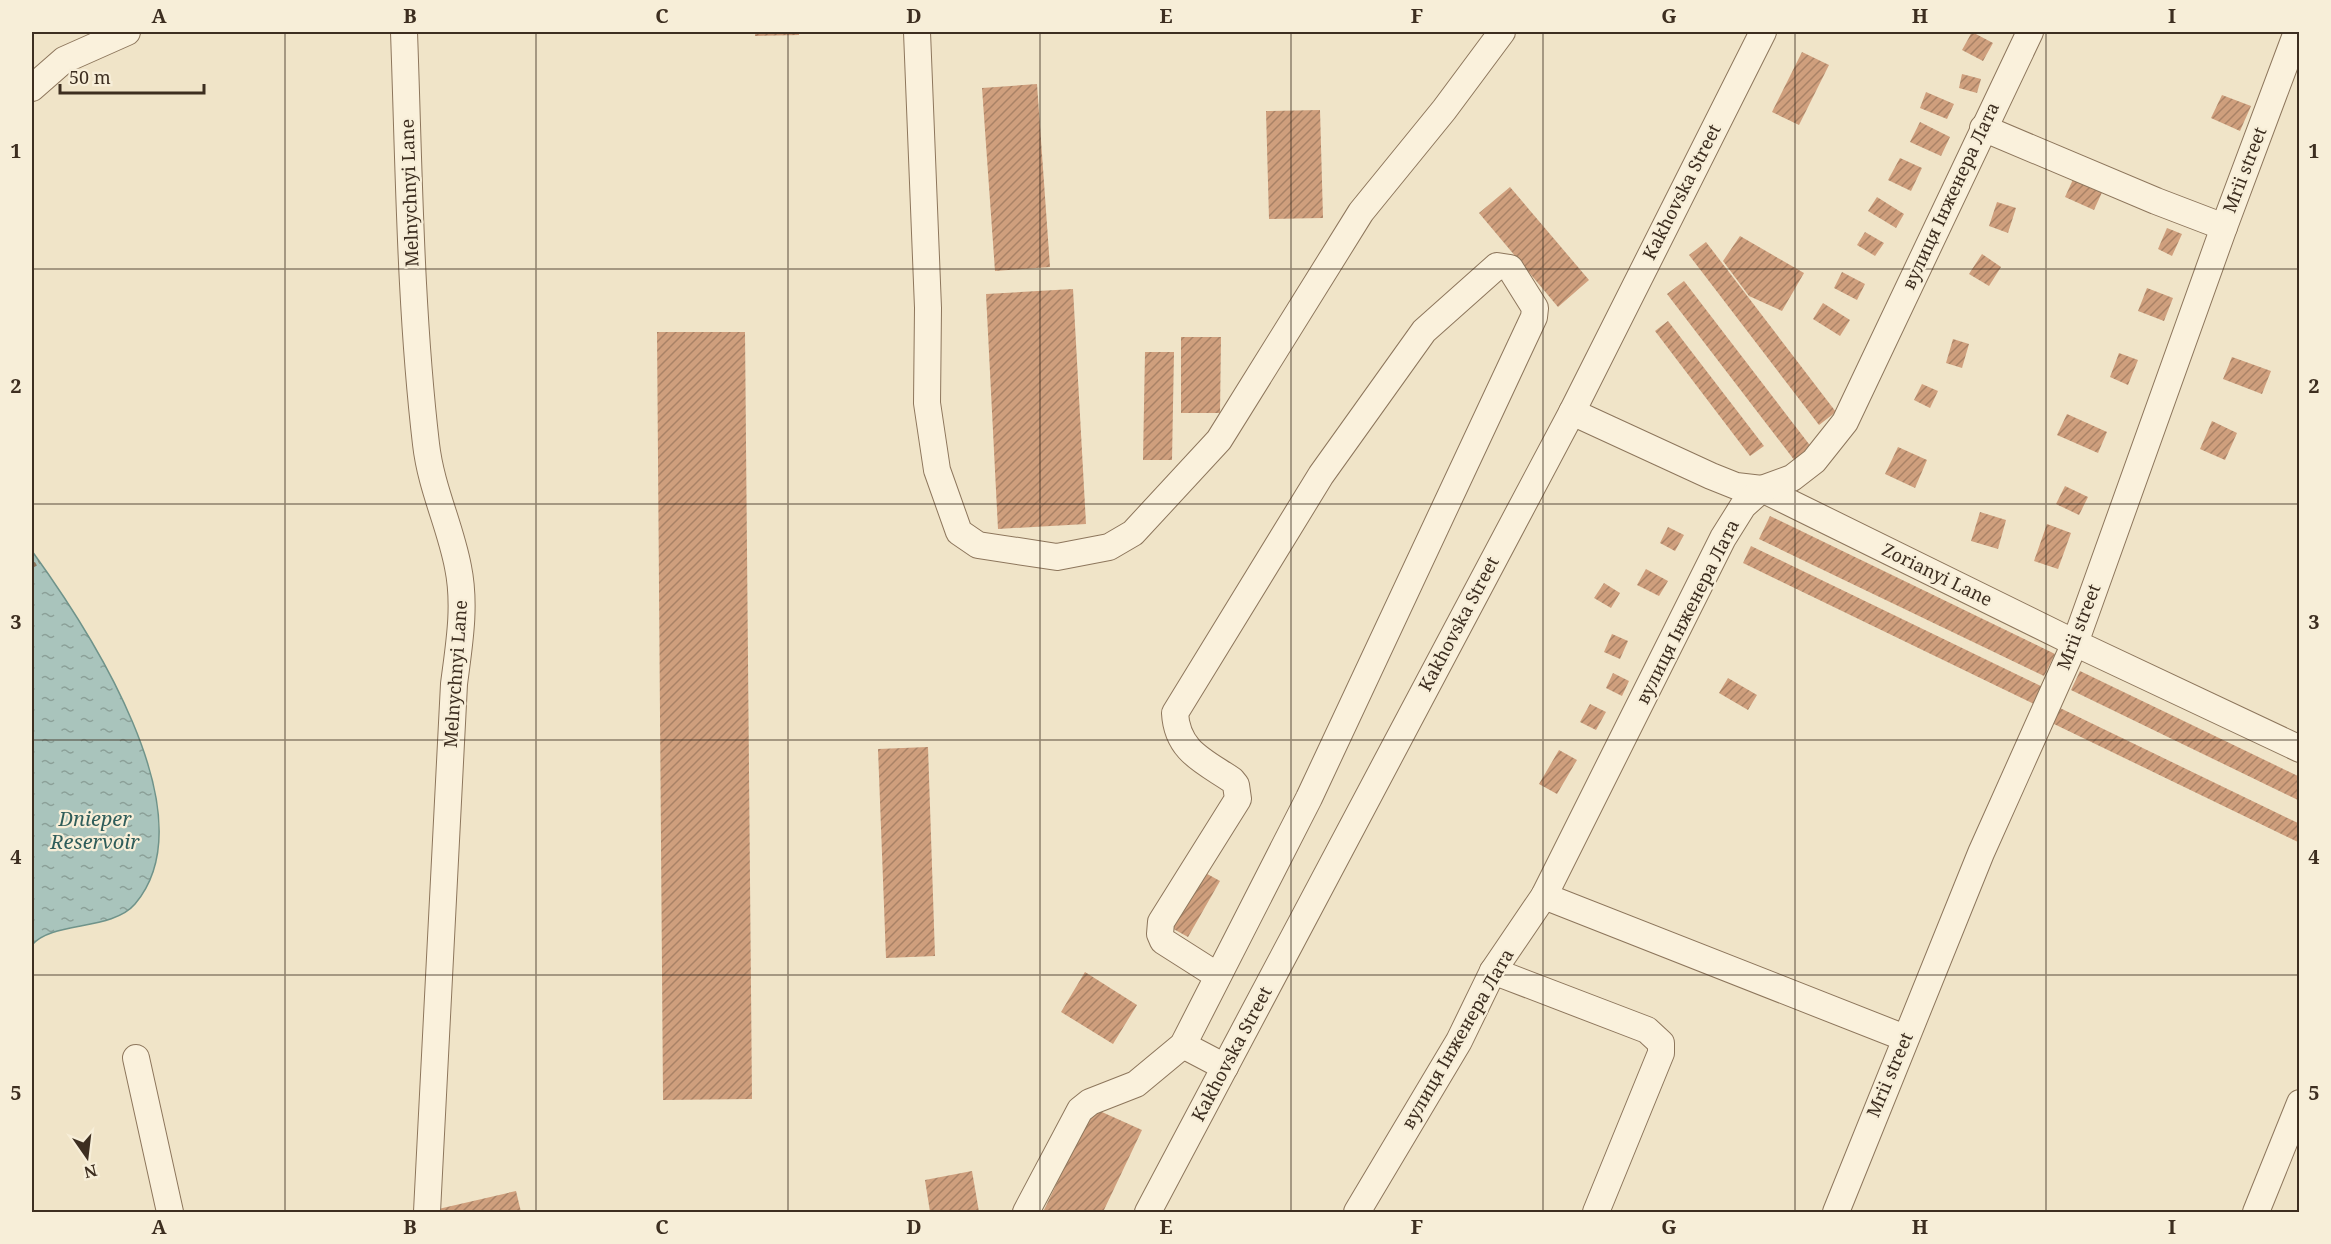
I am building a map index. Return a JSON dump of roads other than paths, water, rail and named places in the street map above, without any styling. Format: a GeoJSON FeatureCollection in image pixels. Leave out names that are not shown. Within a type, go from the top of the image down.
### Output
{"type":"FeatureCollection","features":[{"type":"Feature","properties":{"kind":"street"},"geometry":{"type":"LineString","coordinates":[[32,88],[64,60],[127,32]]}},
{"type":"Feature","properties":{"kind":"street","name":"Melnychnyi Lane"},"geometry":{"type":"LineString","coordinates":[[404,32],[416,318],[426,446],[435,491],[458,565],[462,590],[461,627],[454,684],[426,1212]]}},
{"type":"Feature","properties":{"kind":"street"},"geometry":{"type":"LineString","coordinates":[[917,32],[928,308],[927,403],[937,470],[959,532],[978,545],[1057,557],[1109,547],[1133,533],[1219,440],[1361,212],[1444,110],[1502,32]]}},
{"type":"Feature","properties":{"kind":"street","name":"Kakhovska Street"},"geometry":{"type":"LineString","coordinates":[[1148,1212],[1572,412],[1763,32]]}},
{"type":"Feature","properties":{"kind":"street","name":"вулиця Інженера Лата"},"geometry":{"type":"LineString","coordinates":[[1357,1212],[1460,1041],[1493,971],[1544,896],[1723,538],[1743,506],[1762,489],[1792,478],[1814,461],[1845,422],[2030,32]]}},
{"type":"Feature","properties":{"kind":"street","name":"Mrii street"},"geometry":{"type":"LineString","coordinates":[[1836,1212],[1981,853],[2075,643],[2224,226],[2297,32]]}},
{"type":"Feature","properties":{"kind":"street"},"geometry":{"type":"LineString","coordinates":[[1983,128],[2156,201],[2224,226]]}},
{"type":"Feature","properties":{"kind":"street"},"geometry":{"type":"LineString","coordinates":[[1026,1212],[1080,1110],[1090,1102],[1136,1084],[1183,1045],[1309,798],[1534,317],[1535,308],[1510,268],[1504,265],[1497,266],[1424,331],[1321,475],[1175,713],[1178,737],[1187,749],[1232,780],[1236,785],[1238,799],[1161,922],[1160,934],[1163,941],[1218,976]]}},
{"type":"Feature","properties":{"kind":"street","name":"Zorianyi Lane"},"geometry":{"type":"LineString","coordinates":[[1572,412],[1711,476],[1736,486],[1762,489],[2075,643],[2300,748]]}},
{"type":"Feature","properties":{"kind":"street"},"geometry":{"type":"LineString","coordinates":[[1544,896],[1905,1038]]}},
{"type":"Feature","properties":{"kind":"street"},"geometry":{"type":"LineString","coordinates":[[1493,971],[1647,1030],[1661,1043],[1661,1053],[1596,1212]]}},
{"type":"Feature","properties":{"kind":"street"},"geometry":{"type":"LineString","coordinates":[[1183,1045],[1225,1066]]}},
{"type":"Feature","properties":{"kind":"street"},"geometry":{"type":"LineString","coordinates":[[136,1058],[170,1212]]}},
{"type":"Feature","properties":{"kind":"street"},"geometry":{"type":"LineString","coordinates":[[2256,1212],[2300,1103]]}},
{"type":"Feature","properties":{"kind":"water","name":"Dnieper Reservoir"},"geometry":{"type":"Polygon","coordinates":[[[32,551],[82,626],[109,672],[133,722],[150,773],[159,822],[155,866],[135,904],[125,913],[98,923],[53,932],[41,937],[32,945],[32,551]]]}}]}
